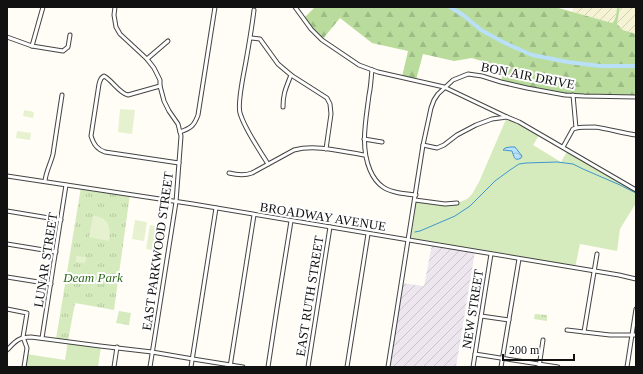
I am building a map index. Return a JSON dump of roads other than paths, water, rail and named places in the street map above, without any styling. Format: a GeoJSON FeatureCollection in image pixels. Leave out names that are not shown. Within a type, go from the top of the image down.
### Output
{"type":"FeatureCollection","features":[{"type":"Feature","properties":{"kind":"street"},"geometry":{"type":"LineString","coordinates":[[32,46],[43,7]]}},
{"type":"Feature","properties":{"kind":"street","name":"EAST PARKWOOD STREET"},"geometry":{"type":"LineString","coordinates":[[115,7],[114,15],[116,27],[120,34],[148,59],[154,68],[160,80],[164,101],[169,112],[178,124],[181,136],[176,202],[150,367]]}},
{"type":"Feature","properties":{"kind":"street"},"geometry":{"type":"LineString","coordinates":[[180,132],[193,126],[198,115],[215,7]]}},
{"type":"Feature","properties":{"kind":"street"},"geometry":{"type":"LineString","coordinates":[[295,7],[310,29],[322,40],[359,65],[372,70],[444,87],[519,122],[636,190]]}},
{"type":"Feature","properties":{"kind":"street"},"geometry":{"type":"LineString","coordinates":[[254,10],[251,38],[239,107],[245,125],[268,164]]}},
{"type":"Feature","properties":{"kind":"street"},"geometry":{"type":"LineString","coordinates":[[7,37],[32,46],[63,51],[68,47],[70,35]]}},
{"type":"Feature","properties":{"kind":"street"},"geometry":{"type":"LineString","coordinates":[[251,38],[260,40],[278,64],[291,75],[327,98],[330,104],[331,114],[326,149]]}},
{"type":"Feature","properties":{"kind":"street"},"geometry":{"type":"LineString","coordinates":[[148,59],[168,41]]}},
{"type":"Feature","properties":{"kind":"street"},"geometry":{"type":"LineString","coordinates":[[372,70],[364,125],[365,155],[368,164],[374,178],[388,190],[416,195]]}},
{"type":"Feature","properties":{"kind":"street","name":"BON AIR DRIVE"},"geometry":{"type":"LineString","coordinates":[[444,87],[453,80],[468,74],[565,95],[636,96]]}},
{"type":"Feature","properties":{"kind":"street"},"geometry":{"type":"LineString","coordinates":[[283,107],[283,97],[291,75]]}},
{"type":"Feature","properties":{"kind":"street"},"geometry":{"type":"LineString","coordinates":[[160,86],[124,94],[109,78],[104,76],[101,78],[91,136],[97,148],[105,152],[179,164]]}},
{"type":"Feature","properties":{"kind":"street"},"geometry":{"type":"LineString","coordinates":[[388,367],[423,145],[431,108],[434,100],[444,87]]}},
{"type":"Feature","properties":{"kind":"street"},"geometry":{"type":"LineString","coordinates":[[45,181],[46,173],[53,154],[62,95]]}},
{"type":"Feature","properties":{"kind":"street"},"geometry":{"type":"LineString","coordinates":[[573,95],[576,128]]}},
{"type":"Feature","properties":{"kind":"street"},"geometry":{"type":"LineString","coordinates":[[423,145],[436,148],[444,146],[457,136],[476,125],[492,119],[507,117]]}},
{"type":"Feature","properties":{"kind":"street"},"geometry":{"type":"LineString","coordinates":[[563,147],[573,129],[576,128],[596,127],[636,135]]}},
{"type":"Feature","properties":{"kind":"street"},"geometry":{"type":"LineString","coordinates":[[364,139],[382,142]]}},
{"type":"Feature","properties":{"kind":"street"},"geometry":{"type":"LineString","coordinates":[[229,173],[247,175],[297,149],[326,149],[365,155]]}},
{"type":"Feature","properties":{"kind":"street","name":"BROADWAY AVENUE"},"geometry":{"type":"LineString","coordinates":[[7,176],[216,208],[636,279]]}},
{"type":"Feature","properties":{"kind":"street","name":"LUNAR STREET"},"geometry":{"type":"LineString","coordinates":[[42,338],[66,184]]}},
{"type":"Feature","properties":{"kind":"street"},"geometry":{"type":"LineString","coordinates":[[415,200],[445,204],[457,203]]}},
{"type":"Feature","properties":{"kind":"street"},"geometry":{"type":"LineString","coordinates":[[191,367],[216,208]]}},
{"type":"Feature","properties":{"kind":"street"},"geometry":{"type":"LineString","coordinates":[[7,211],[61,220]]}},
{"type":"Feature","properties":{"kind":"street"},"geometry":{"type":"LineString","coordinates":[[230,366],[254,215]]}},
{"type":"Feature","properties":{"kind":"street"},"geometry":{"type":"LineString","coordinates":[[268,367],[276,308],[291,221]]}},
{"type":"Feature","properties":{"kind":"street","name":"EAST RUTH STREET"},"geometry":{"type":"LineString","coordinates":[[308,367],[330,227]]}},
{"type":"Feature","properties":{"kind":"street"},"geometry":{"type":"LineString","coordinates":[[348,367],[368,234]]}},
{"type":"Feature","properties":{"kind":"street"},"geometry":{"type":"LineString","coordinates":[[7,244],[56,252]]}},
{"type":"Feature","properties":{"kind":"street","name":"NEW STREET"},"geometry":{"type":"LineString","coordinates":[[473,367],[491,254]]}},
{"type":"Feature","properties":{"kind":"street"},"geometry":{"type":"LineString","coordinates":[[584,332],[597,254]]}},
{"type":"Feature","properties":{"kind":"street"},"geometry":{"type":"LineString","coordinates":[[501,367],[519,259]]}},
{"type":"Feature","properties":{"kind":"street"},"geometry":{"type":"LineString","coordinates":[[7,277],[51,284]]}},
{"type":"Feature","properties":{"kind":"street"},"geometry":{"type":"LineString","coordinates":[[7,309],[26,313],[23,337],[27,348],[24,367]]}},
{"type":"Feature","properties":{"kind":"street"},"geometry":{"type":"LineString","coordinates":[[627,367],[634,335],[636,309]]}},
{"type":"Feature","properties":{"kind":"street"},"geometry":{"type":"LineString","coordinates":[[481,316],[509,320]]}},
{"type":"Feature","properties":{"kind":"street"},"geometry":{"type":"LineString","coordinates":[[567,330],[610,335],[634,335]]}},
{"type":"Feature","properties":{"kind":"street"},"geometry":{"type":"LineString","coordinates":[[7,350],[16,341],[23,337],[31,336],[152,352],[230,366],[244,367]]}},
{"type":"Feature","properties":{"kind":"street"},"geometry":{"type":"LineString","coordinates":[[539,366],[543,340]]}},
{"type":"Feature","properties":{"kind":"street"},"geometry":{"type":"LineString","coordinates":[[114,367],[117,347]]}},
{"type":"Feature","properties":{"kind":"street"},"geometry":{"type":"LineString","coordinates":[[475,354],[539,366],[558,367]]}},
{"type":"Feature","properties":{"kind":"water"},"geometry":{"type":"Polygon","coordinates":[[[510,147],[515,147],[522,156],[521,158],[516,159],[512,151],[503,150],[510,147]]]}},
{"type":"Feature","properties":{"kind":"waterway"},"geometry":{"type":"LineString","coordinates":[[450,7],[463,15],[481,30],[532,55],[600,66],[636,66]]}},
{"type":"Feature","properties":{"kind":"waterway"},"geometry":{"type":"LineString","coordinates":[[415,232],[455,216],[470,206],[495,181],[519,164],[557,162],[573,164],[636,193]]}},
{"type":"Feature","properties":{"kind":"park label","name":"Deam Park"},"geometry":{"type":"Point","coordinates":[93,277]}}]}
